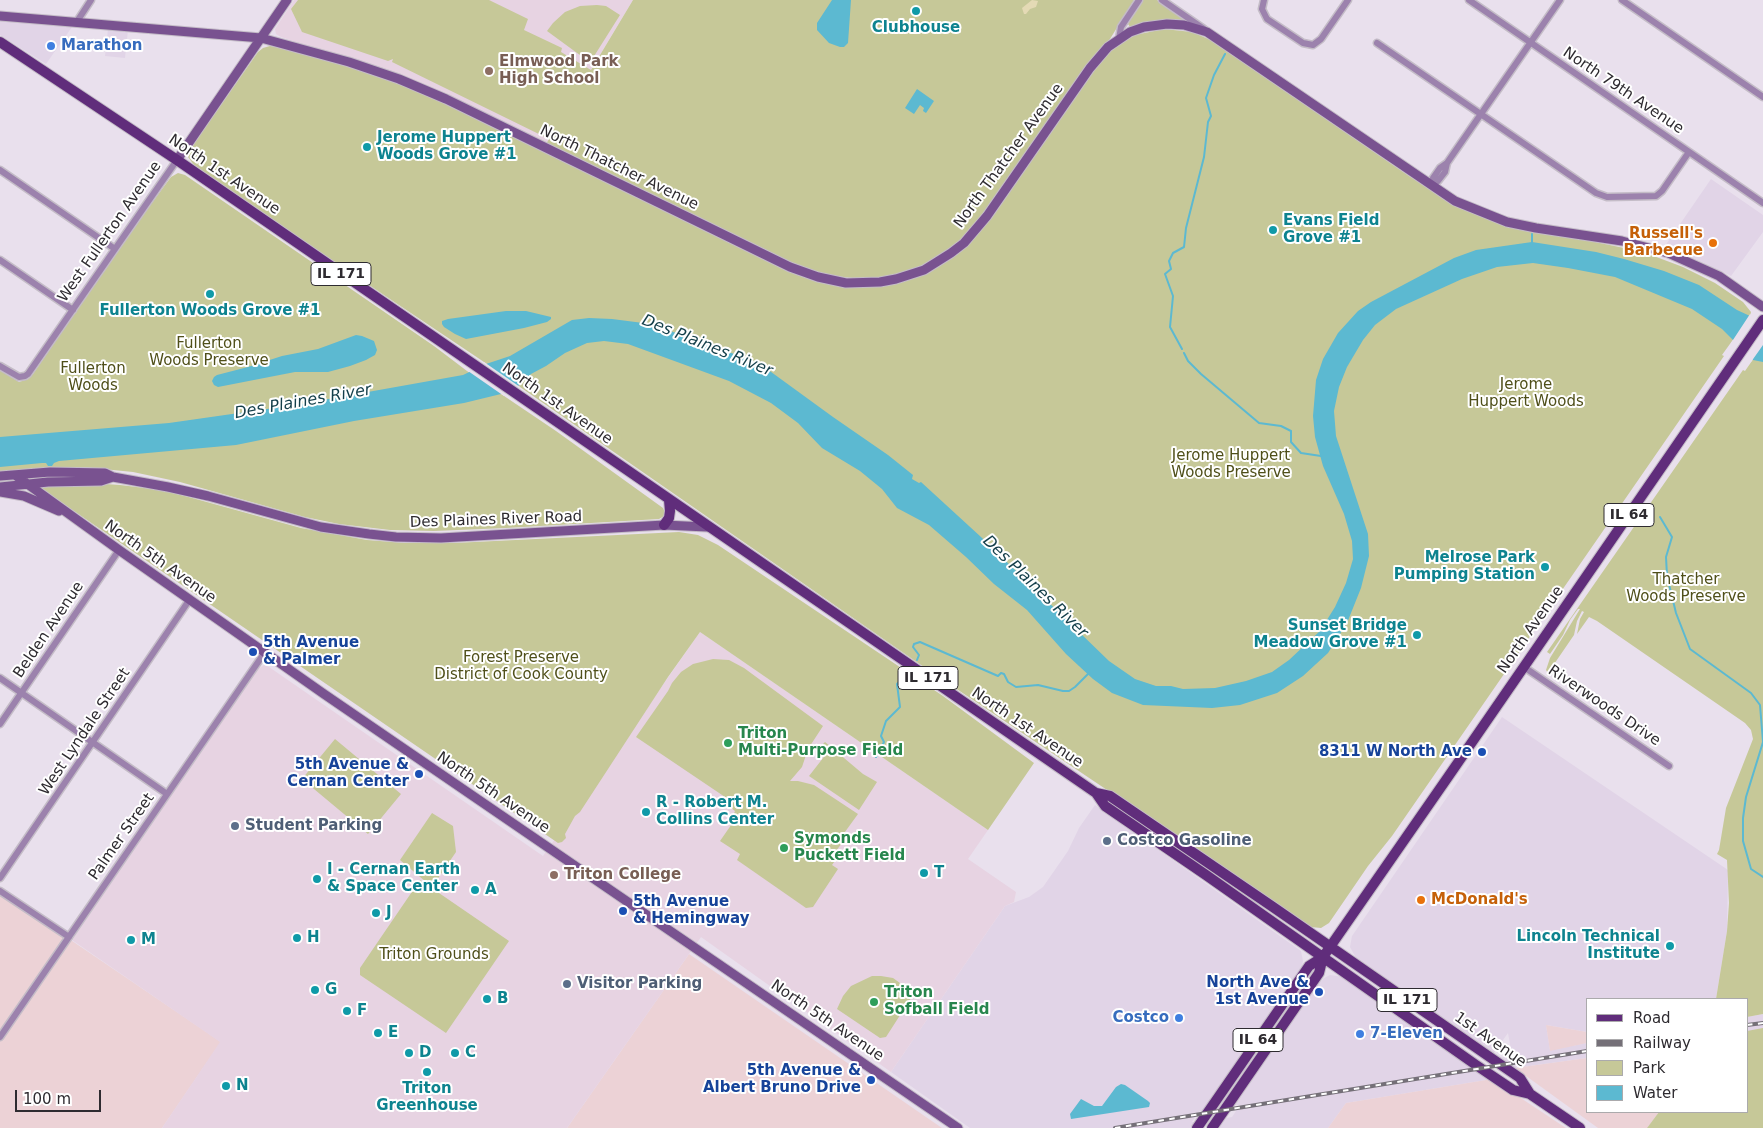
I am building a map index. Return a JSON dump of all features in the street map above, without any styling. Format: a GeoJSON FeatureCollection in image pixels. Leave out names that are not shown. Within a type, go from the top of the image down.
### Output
{"type":"FeatureCollection","features":[{"type":"Feature","properties":{"kind":"main road","name":"North 1st Avenue"},"geometry":{"type":"LineString","coordinates":[[0,42],[177,160],[1096,794],[1105,806],[1323,956]]}},
{"type":"Feature","properties":{"kind":"main road","name":"North Avenue"},"geometry":{"type":"LineString","coordinates":[[1197,1128],[1309,966],[1323,956],[1762,321]]}},
{"type":"Feature","properties":{"kind":"main road"},"geometry":{"type":"LineString","coordinates":[[664,525],[669,518],[669,500]]}},
{"type":"Feature","properties":{"kind":"main road","name":"North 1st Avenue"},"geometry":{"type":"LineString","coordinates":[[1096,794],[1110,796],[1330,946]]}},
{"type":"Feature","properties":{"kind":"main road","name":"1st Avenue"},"geometry":{"type":"LineString","coordinates":[[1330,946],[1520,1078],[1530,1094]]}},
{"type":"Feature","properties":{"kind":"main road","name":"North Avenue"},"geometry":{"type":"LineString","coordinates":[[1212,1128],[1319,973],[1323,956]]}},
{"type":"Feature","properties":{"kind":"main road","name":"1st Avenue"},"geometry":{"type":"LineString","coordinates":[[1323,956],[1513,1090],[1530,1094],[1580,1128]]}},
{"type":"Feature","properties":{"kind":"street"},"geometry":{"type":"LineString","coordinates":[[76,23],[91,0]]}},
{"type":"Feature","properties":{"kind":"street","name":"West Fullerton Avenue"},"geometry":{"type":"LineString","coordinates":[[0,366],[14,376],[22,378],[28,374],[287,0]]}},
{"type":"Feature","properties":{"kind":"street"},"geometry":{"type":"LineString","coordinates":[[1119,39],[1121,27],[1139,0]]}},
{"type":"Feature","properties":{"kind":"street"},"geometry":{"type":"LineString","coordinates":[[1162,0],[1174,5],[1207,32]]}},
{"type":"Feature","properties":{"kind":"street"},"geometry":{"type":"LineString","coordinates":[[1264,0],[1262,10],[1267,19],[1303,43],[1313,45],[1322,39],[1348,0]]}},
{"type":"Feature","properties":{"kind":"street","name":"North 79th Avenue"},"geometry":{"type":"LineString","coordinates":[[1469,0],[1763,203]]}},
{"type":"Feature","properties":{"kind":"street"},"geometry":{"type":"LineString","coordinates":[[1432,186],[1445,172],[1447,163],[1560,0]]}},
{"type":"Feature","properties":{"kind":"street"},"geometry":{"type":"LineString","coordinates":[[1622,0],[1763,97]]}},
{"type":"Feature","properties":{"kind":"street","name":"North Thatcher Avenue"},"geometry":{"type":"LineString","coordinates":[[0,16],[261,38],[349,62],[428,90],[790,267],[818,277],[846,282],[880,282],[910,275],[937,263],[964,243],[987,216],[1090,68],[1108,47],[1137,30],[1154,25],[1184,25],[1207,32],[1455,201],[1507,222],[1622,241],[1668,253],[1706,269],[1763,307]]}},
{"type":"Feature","properties":{"kind":"street"},"geometry":{"type":"LineString","coordinates":[[1377,43],[1596,193],[1607,197],[1656,196],[1662,191],[1689,152]]}},
{"type":"Feature","properties":{"kind":"street"},"geometry":{"type":"LineString","coordinates":[[0,170],[115,249]]}},
{"type":"Feature","properties":{"kind":"street"},"geometry":{"type":"LineString","coordinates":[[0,260],[73,310]]}},
{"type":"Feature","properties":{"kind":"street","name":"Des Plaines River Road"},"geometry":{"type":"LineString","coordinates":[[0,476],[73,472],[105,473],[113,477],[208,496],[321,527],[369,534],[441,538],[664,525],[707,527]]}},
{"type":"Feature","properties":{"kind":"street","name":"North 5th Avenue"},"geometry":{"type":"LineString","coordinates":[[15,475],[265,652],[958,1128]]}},
{"type":"Feature","properties":{"kind":"street","name":"Des Plaines River Road"},"geometry":{"type":"LineString","coordinates":[[0,487],[67,481],[101,481],[113,477]]}},
{"type":"Feature","properties":{"kind":"street"},"geometry":{"type":"LineString","coordinates":[[0,492],[24,496],[71,516]]}},
{"type":"Feature","properties":{"kind":"street","name":"Belden Avenue"},"geometry":{"type":"LineString","coordinates":[[0,724],[119,550]]}},
{"type":"Feature","properties":{"kind":"street","name":"West Lyndale Street"},"geometry":{"type":"LineString","coordinates":[[0,878],[190,599]]}},
{"type":"Feature","properties":{"kind":"street","name":"Palmer Street"},"geometry":{"type":"LineString","coordinates":[[0,1037],[265,652]]}},
{"type":"Feature","properties":{"kind":"street","name":"Riverwoods Drive"},"geometry":{"type":"LineString","coordinates":[[1524,667],[1669,766]]}},
{"type":"Feature","properties":{"kind":"street"},"geometry":{"type":"LineString","coordinates":[[0,678],[167,794]]}},
{"type":"Feature","properties":{"kind":"street"},"geometry":{"type":"LineString","coordinates":[[0,891],[69,937]]}},
{"type":"Feature","properties":{"kind":"shaded area","name":"Elmwood Park High School"},"geometry":{"type":"Polygon","coordinates":[[[294,0],[633,0],[546,144],[310,47],[281,37],[276,34],[275,29],[294,0]]]}},
{"type":"Feature","properties":{"kind":"shaded area"},"geometry":{"type":"Polygon","coordinates":[[[0,20],[72,27],[46,64],[0,35],[0,20]]]}},
{"type":"Feature","properties":{"kind":"shaded area"},"geometry":{"type":"Polygon","coordinates":[[[108,29],[128,30],[125,58],[105,56],[108,29]]]}},
{"type":"Feature","properties":{"kind":"shaded area"},"geometry":{"type":"Polygon","coordinates":[[[1711,179],[1763,215],[1763,232],[1731,276],[1695,259],[1665,248],[1711,179]]]}},
{"type":"Feature","properties":{"kind":"shaded area","name":"Triton College"},"geometry":{"type":"Polygon","coordinates":[[[700,632],[988,830],[968,859],[1016,892],[1014,902],[1005,906],[891,1072],[701,937],[567,1128],[162,1128],[220,1042],[72,940],[258,669],[264,665],[269,667],[543,856],[700,632]]]}},
{"type":"Feature","properties":{"kind":"shaded area"},"geometry":{"type":"Polygon","coordinates":[[[1502,717],[1728,870],[1727,931],[1716,998],[1586,998],[1586,1032],[1546,1025],[1550,1050],[1586,1043],[1586,1058],[1515,1068],[1499,1058],[1512,1055],[1508,1033],[1493,1054],[1356,958],[1350,947],[1352,936],[1502,717]]]}},
{"type":"Feature","properties":{"kind":"shaded area"},"geometry":{"type":"Polygon","coordinates":[[[1095,805],[1301,951],[1302,966],[1203,1110],[1197,1114],[1191,1128],[970,1128],[891,1072],[1005,906],[1029,897],[1043,887],[1068,851],[1079,828],[1095,805]]]}},
{"type":"Feature","properties":{"kind":"shaded area"},"geometry":{"type":"Polygon","coordinates":[[[0,892],[221,1042],[162,1128],[0,1128],[0,892]]]}},
{"type":"Feature","properties":{"kind":"shaded area"},"geometry":{"type":"Polygon","coordinates":[[[689,954],[942,1128],[567,1128],[689,954]]]}},
{"type":"Feature","properties":{"kind":"shaded area"},"geometry":{"type":"Polygon","coordinates":[[[1330,975],[1344,977],[1492,1079],[1346,1103],[1328,1128],[1219,1128],[1226,1118],[1232,1117],[1240,1105],[1234,1105],[1319,983],[1330,975]]]}},
{"type":"Feature","properties":{"kind":"shaded area"},"geometry":{"type":"Polygon","coordinates":[[[1763,1014],[1763,1032],[1748,1035],[1748,1017],[1763,1014]]]}},
{"type":"Feature","properties":{"kind":"shaded area"},"geometry":{"type":"Polygon","coordinates":[[[1546,1025],[1586,1032],[1586,1043],[1550,1051],[1546,1025]]]}},
{"type":"Feature","properties":{"kind":"shaded area"},"geometry":{"type":"Polygon","coordinates":[[[1586,1058],[1586,1113],[1658,1113],[1647,1128],[1598,1128],[1515,1068],[1586,1058]]]}},
{"type":"Feature","properties":{"kind":"shaded area"},"geometry":{"type":"Polygon","coordinates":[[[1492,1079],[1566,1128],[1328,1128],[1346,1103],[1492,1079]]]}},
{"type":"Feature","properties":{"kind":"green space"},"geometry":{"type":"Polygon","coordinates":[[[298,0],[489,0],[528,19],[524,30],[562,48],[561,52],[591,70],[633,0],[1134,0],[1110,39],[1087,65],[981,218],[958,243],[936,259],[917,268],[885,277],[861,279],[826,275],[789,262],[546,144],[549,139],[392,62],[393,59],[388,61],[302,32],[291,9],[298,0]]]}},
{"type":"Feature","properties":{"kind":"green space"},"geometry":{"type":"Polygon","coordinates":[[[1143,0],[1157,0],[1189,22],[1130,27],[1129,21],[1143,0]]]}},
{"type":"Feature","properties":{"kind":"green space"},"geometry":{"type":"Polygon","coordinates":[[[580,6],[606,6],[620,15],[591,61],[588,61],[547,31],[565,12],[580,6]]]}},
{"type":"Feature","properties":{"kind":"green space","name":"Jerome Huppert Woods Preserve"},"geometry":{"type":"Polygon","coordinates":[[[1164,29],[1192,32],[1213,41],[1409,176],[1456,205],[1581,239],[1643,252],[1683,267],[1715,283],[1743,302],[1751,312],[1722,355],[1724,356],[1392,836],[1368,866],[1329,923],[1321,928],[1311,927],[921,665],[484,362],[284,228],[194,165],[188,157],[190,149],[258,52],[270,46],[284,48],[363,70],[440,99],[780,266],[881,285],[955,254],[1108,52],[1135,35],[1164,29]]]}},
{"type":"Feature","properties":{"kind":"green space","name":"Fullerton Woods Preserve"},"geometry":{"type":"Polygon","coordinates":[[[178,173],[185,175],[556,431],[663,508],[666,515],[659,519],[506,528],[434,531],[390,530],[339,524],[305,517],[180,482],[133,472],[83,467],[0,472],[0,370],[19,382],[28,379],[33,374],[120,246],[171,177],[178,173]]]}},
{"type":"Feature","properties":{"kind":"green space","name":"Thatcher Woods Preserve"},"geometry":{"type":"Polygon","coordinates":[[[1763,345],[1763,1014],[1748,1017],[1748,998],[1716,998],[1727,931],[1729,903],[1727,860],[1717,854],[1726,808],[1753,739],[1751,730],[1745,723],[1597,621],[1589,617],[1577,634],[1580,619],[1584,612],[1582,611],[1577,621],[1574,635],[1548,673],[1546,670],[1550,658],[1580,609],[1570,620],[1563,635],[1550,654],[1547,652],[1743,370],[1745,371],[1763,345]]]}},
{"type":"Feature","properties":{"kind":"green space","name":"Forest Preserve District of Cook County"},"geometry":{"type":"Polygon","coordinates":[[[90,483],[161,490],[301,528],[367,540],[405,543],[454,543],[679,532],[698,535],[718,545],[943,696],[1034,763],[988,830],[700,632],[668,677],[580,812],[575,816],[565,834],[566,838],[558,843],[39,487],[90,483]]]}},
{"type":"Feature","properties":{"kind":"green space","name":"Triton Multi-Purpose Field"},"geometry":{"type":"Polygon","coordinates":[[[713,659],[729,660],[744,668],[823,726],[808,749],[802,767],[790,781],[814,785],[858,814],[842,836],[845,839],[833,855],[837,858],[832,865],[838,869],[813,907],[806,908],[737,860],[740,854],[720,841],[736,818],[733,816],[735,811],[726,804],[728,799],[636,737],[681,672],[693,664],[713,659]]]}},
{"type":"Feature","properties":{"kind":"green space"},"geometry":{"type":"Polygon","coordinates":[[[335,739],[401,794],[368,834],[302,779],[335,739]]]}},
{"type":"Feature","properties":{"kind":"green space"},"geometry":{"type":"Polygon","coordinates":[[[825,742],[863,774],[877,782],[859,810],[809,776],[827,753],[823,749],[825,742]]]}},
{"type":"Feature","properties":{"kind":"green space"},"geometry":{"type":"Polygon","coordinates":[[[432,813],[453,826],[456,852],[432,887],[400,860],[432,813]]]}},
{"type":"Feature","properties":{"kind":"green space","name":"Triton Grounds"},"geometry":{"type":"Polygon","coordinates":[[[420,880],[509,941],[446,1033],[360,975],[360,968],[420,880]]]}},
{"type":"Feature","properties":{"kind":"green space","name":"Triton Sofball Field"},"geometry":{"type":"Polygon","coordinates":[[[872,976],[893,978],[913,995],[886,1037],[880,1038],[837,1009],[843,996],[851,986],[872,976]]]}},
{"type":"Feature","properties":{"kind":"green space"},"geometry":{"type":"Polygon","coordinates":[[[1763,1028],[1763,1128],[1647,1128],[1658,1113],[1748,1113],[1748,1031],[1763,1028]]]}},
{"type":"Feature","properties":{"kind":"sand"},"geometry":{"type":"Polygon","coordinates":[[[1032,0],[1038,1],[1036,7],[1024,14],[1022,8],[1032,0]]]}},
{"type":"Feature","properties":{"kind":"water"},"geometry":{"type":"Polygon","coordinates":[[[832,0],[851,0],[848,43],[844,47],[829,43],[817,30],[817,23],[832,0]]]}},
{"type":"Feature","properties":{"kind":"water"},"geometry":{"type":"Polygon","coordinates":[[[917,89],[934,101],[926,113],[920,105],[914,114],[905,108],[917,89]]]}},
{"type":"Feature","properties":{"kind":"water","name":"Des Plaines River"},"geometry":{"type":"Polygon","coordinates":[[[1532,242],[1596,252],[1624,259],[1664,271],[1699,285],[1763,326],[1763,362],[1753,360],[1722,329],[1692,309],[1615,277],[1568,268],[1533,263],[1497,267],[1462,279],[1396,309],[1375,325],[1363,340],[1347,367],[1339,387],[1334,411],[1336,436],[1368,534],[1369,556],[1361,588],[1347,623],[1328,653],[1303,676],[1277,693],[1240,705],[1212,708],[1143,705],[1112,693],[1093,679],[1066,654],[1027,610],[994,584],[929,525],[897,508],[882,489],[860,471],[822,448],[798,423],[771,403],[729,381],[628,344],[604,341],[587,343],[565,353],[531,374],[518,386],[501,394],[464,403],[354,421],[236,445],[59,461],[52,466],[42,463],[0,467],[0,437],[169,423],[295,405],[463,375],[486,364],[510,356],[572,320],[589,318],[612,319],[651,324],[748,359],[767,369],[888,455],[913,475],[912,479],[919,483],[921,482],[981,537],[1109,661],[1135,679],[1156,686],[1171,686],[1183,689],[1215,688],[1246,681],[1272,672],[1289,660],[1320,631],[1335,607],[1346,583],[1353,559],[1352,541],[1344,514],[1323,466],[1315,437],[1313,416],[1316,380],[1323,359],[1338,333],[1358,311],[1371,302],[1454,258],[1476,250],[1532,242]]]}},
{"type":"Feature","properties":{"kind":"water"},"geometry":{"type":"Polygon","coordinates":[[[506,311],[526,311],[551,317],[551,319],[547,322],[524,328],[466,339],[455,334],[442,324],[442,321],[448,319],[506,311]]]}},
{"type":"Feature","properties":{"kind":"water"},"geometry":{"type":"Polygon","coordinates":[[[356,335],[374,341],[377,350],[375,355],[350,366],[328,372],[295,372],[218,387],[212,381],[217,375],[282,356],[318,349],[356,335]]]}},
{"type":"Feature","properties":{"kind":"water"},"geometry":{"type":"Polygon","coordinates":[[[1121,1084],[1148,1101],[1150,1103],[1149,1107],[1071,1119],[1070,1114],[1081,1099],[1094,1106],[1102,1106],[1116,1087],[1121,1084]]]}},
{"type":"Feature","properties":{"kind":"pier"},"geometry":{"type":"Polygon","coordinates":[[[1750,314],[1763,323],[1763,345],[1751,362],[1731,343],[1750,314]]]}},
{"type":"Feature","properties":{"kind":"pier"},"geometry":{"type":"Polygon","coordinates":[[[484,362],[520,387],[504,396],[468,371],[484,362]]]}},
{"type":"Feature","properties":{"kind":"waterway"},"geometry":{"type":"LineString","coordinates":[[1182,349],[1170,327],[1173,296],[1165,274],[1171,269],[1169,261],[1173,253],[1184,247],[1186,228],[1204,157],[1208,122],[1211,116],[1206,98],[1214,75],[1225,54]]}},
{"type":"Feature","properties":{"kind":"waterway"},"geometry":{"type":"LineString","coordinates":[[1532,234],[1532,244]]}},
{"type":"Feature","properties":{"kind":"waterway"},"geometry":{"type":"LineString","coordinates":[[1184,353],[1188,361],[1201,374],[1259,423],[1281,426],[1291,431],[1291,442],[1301,453],[1321,456]]}},
{"type":"Feature","properties":{"kind":"waterway"},"geometry":{"type":"LineString","coordinates":[[1660,517],[1672,537],[1666,557],[1667,576],[1676,613],[1690,649],[1751,693],[1760,705],[1763,742],[1746,797],[1743,818],[1743,841],[1751,869],[1763,877]]}},
{"type":"Feature","properties":{"kind":"waterway"},"geometry":{"type":"LineString","coordinates":[[917,660],[919,655],[913,647],[914,644],[920,642],[998,676],[1001,673],[1004,674],[1008,682],[1016,687],[1038,685],[1063,691],[1069,691],[1075,687],[1088,674]]}},
{"type":"Feature","properties":{"kind":"waterway"},"geometry":{"type":"LineString","coordinates":[[876,757],[884,742],[881,736],[886,721],[900,707],[897,684],[907,674]]}},
{"type":"Feature","properties":{"kind":"railway"},"geometry":{"type":"LineString","coordinates":[[1748,1025],[1763,1023]]}},
{"type":"Feature","properties":{"kind":"railway"},"geometry":{"type":"LineString","coordinates":[[1115,1128],[1586,1051]]}},
{"type":"Feature","properties":{"kind":"place","name":"Clubhouse"},"geometry":{"type":"Point","coordinates":[916,11]}},
{"type":"Feature","properties":{"kind":"place","name":"Marathon"},"geometry":{"type":"Point","coordinates":[51,46]}},
{"type":"Feature","properties":{"kind":"place","name":"Elmwood Park High School"},"geometry":{"type":"Point","coordinates":[489,71]}},
{"type":"Feature","properties":{"kind":"place","name":"Jerome Huppert Woods Grove #1"},"geometry":{"type":"Point","coordinates":[367,147]}},
{"type":"Feature","properties":{"kind":"place","name":"Evans Field Grove #1"},"geometry":{"type":"Point","coordinates":[1273,230]}},
{"type":"Feature","properties":{"kind":"place","name":"Russell's Barbecue"},"geometry":{"type":"Point","coordinates":[1713,243]}},
{"type":"Feature","properties":{"kind":"place","name":"Fullerton Woods Grove #1"},"geometry":{"type":"Point","coordinates":[210,294]}},
{"type":"Feature","properties":{"kind":"place","name":"Melrose Park Pumping Station"},"geometry":{"type":"Point","coordinates":[1545,567]}},
{"type":"Feature","properties":{"kind":"place","name":"Sunset Bridge Meadow Grove #1"},"geometry":{"type":"Point","coordinates":[1417,635]}},
{"type":"Feature","properties":{"kind":"place","name":"5th Avenue & Palmer"},"geometry":{"type":"Point","coordinates":[253,652]}},
{"type":"Feature","properties":{"kind":"place","name":"Triton Multi-Purpose Field"},"geometry":{"type":"Point","coordinates":[728,743]}},
{"type":"Feature","properties":{"kind":"place","name":"8311 W North Ave"},"geometry":{"type":"Point","coordinates":[1482,752]}},
{"type":"Feature","properties":{"kind":"place","name":"5th Avenue & Cernan Center"},"geometry":{"type":"Point","coordinates":[419,774]}},
{"type":"Feature","properties":{"kind":"place","name":"R - Robert M. Collins Center"},"geometry":{"type":"Point","coordinates":[646,812]}},
{"type":"Feature","properties":{"kind":"place","name":"Student Parking"},"geometry":{"type":"Point","coordinates":[235,826]}},
{"type":"Feature","properties":{"kind":"place","name":"Costco Gasoline"},"geometry":{"type":"Point","coordinates":[1107,841]}},
{"type":"Feature","properties":{"kind":"place","name":"Symonds Puckett Field"},"geometry":{"type":"Point","coordinates":[784,848]}},
{"type":"Feature","properties":{"kind":"place","name":"T"},"geometry":{"type":"Point","coordinates":[924,873]}},
{"type":"Feature","properties":{"kind":"place","name":"Triton College"},"geometry":{"type":"Point","coordinates":[554,875]}},
{"type":"Feature","properties":{"kind":"place","name":"I - Cernan Earth & Space Center"},"geometry":{"type":"Point","coordinates":[317,879]}},
{"type":"Feature","properties":{"kind":"place","name":"A"},"geometry":{"type":"Point","coordinates":[475,890]}},
{"type":"Feature","properties":{"kind":"place","name":"McDonald's"},"geometry":{"type":"Point","coordinates":[1421,900]}},
{"type":"Feature","properties":{"kind":"place","name":"5th Avenue & Hemingway"},"geometry":{"type":"Point","coordinates":[623,911]}},
{"type":"Feature","properties":{"kind":"place","name":"J"},"geometry":{"type":"Point","coordinates":[376,913]}},
{"type":"Feature","properties":{"kind":"place","name":"H"},"geometry":{"type":"Point","coordinates":[297,938]}},
{"type":"Feature","properties":{"kind":"place","name":"M"},"geometry":{"type":"Point","coordinates":[131,940]}},
{"type":"Feature","properties":{"kind":"place","name":"Lincoln Technical Institute"},"geometry":{"type":"Point","coordinates":[1670,946]}},
{"type":"Feature","properties":{"kind":"place","name":"Visitor Parking"},"geometry":{"type":"Point","coordinates":[567,984]}},
{"type":"Feature","properties":{"kind":"place","name":"G"},"geometry":{"type":"Point","coordinates":[315,990]}},
{"type":"Feature","properties":{"kind":"place","name":"North Ave & 1st Avenue"},"geometry":{"type":"Point","coordinates":[1319,992]}},
{"type":"Feature","properties":{"kind":"place","name":"B"},"geometry":{"type":"Point","coordinates":[487,999]}},
{"type":"Feature","properties":{"kind":"place","name":"Triton Sofball Field"},"geometry":{"type":"Point","coordinates":[874,1002]}},
{"type":"Feature","properties":{"kind":"place","name":"F"},"geometry":{"type":"Point","coordinates":[347,1011]}},
{"type":"Feature","properties":{"kind":"place","name":"Costco"},"geometry":{"type":"Point","coordinates":[1179,1018]}},
{"type":"Feature","properties":{"kind":"place","name":"E"},"geometry":{"type":"Point","coordinates":[378,1033]}},
{"type":"Feature","properties":{"kind":"place","name":"7-Eleven"},"geometry":{"type":"Point","coordinates":[1360,1034]}},
{"type":"Feature","properties":{"kind":"place","name":"D"},"geometry":{"type":"Point","coordinates":[409,1053]}},
{"type":"Feature","properties":{"kind":"place","name":"C"},"geometry":{"type":"Point","coordinates":[455,1053]}},
{"type":"Feature","properties":{"kind":"place","name":"Triton Greenhouse"},"geometry":{"type":"Point","coordinates":[427,1072]}},
{"type":"Feature","properties":{"kind":"place","name":"5th Avenue & Albert Bruno Drive"},"geometry":{"type":"Point","coordinates":[871,1080]}},
{"type":"Feature","properties":{"kind":"place","name":"N"},"geometry":{"type":"Point","coordinates":[226,1086]}},
{"type":"Feature","properties":{"kind":"park label","name":"Fullerton Woods"},"geometry":{"type":"Point","coordinates":[93,378]}},
{"type":"Feature","properties":{"kind":"park label","name":"Jerome Huppert Woods"},"geometry":{"type":"Point","coordinates":[1526,394]}}]}
